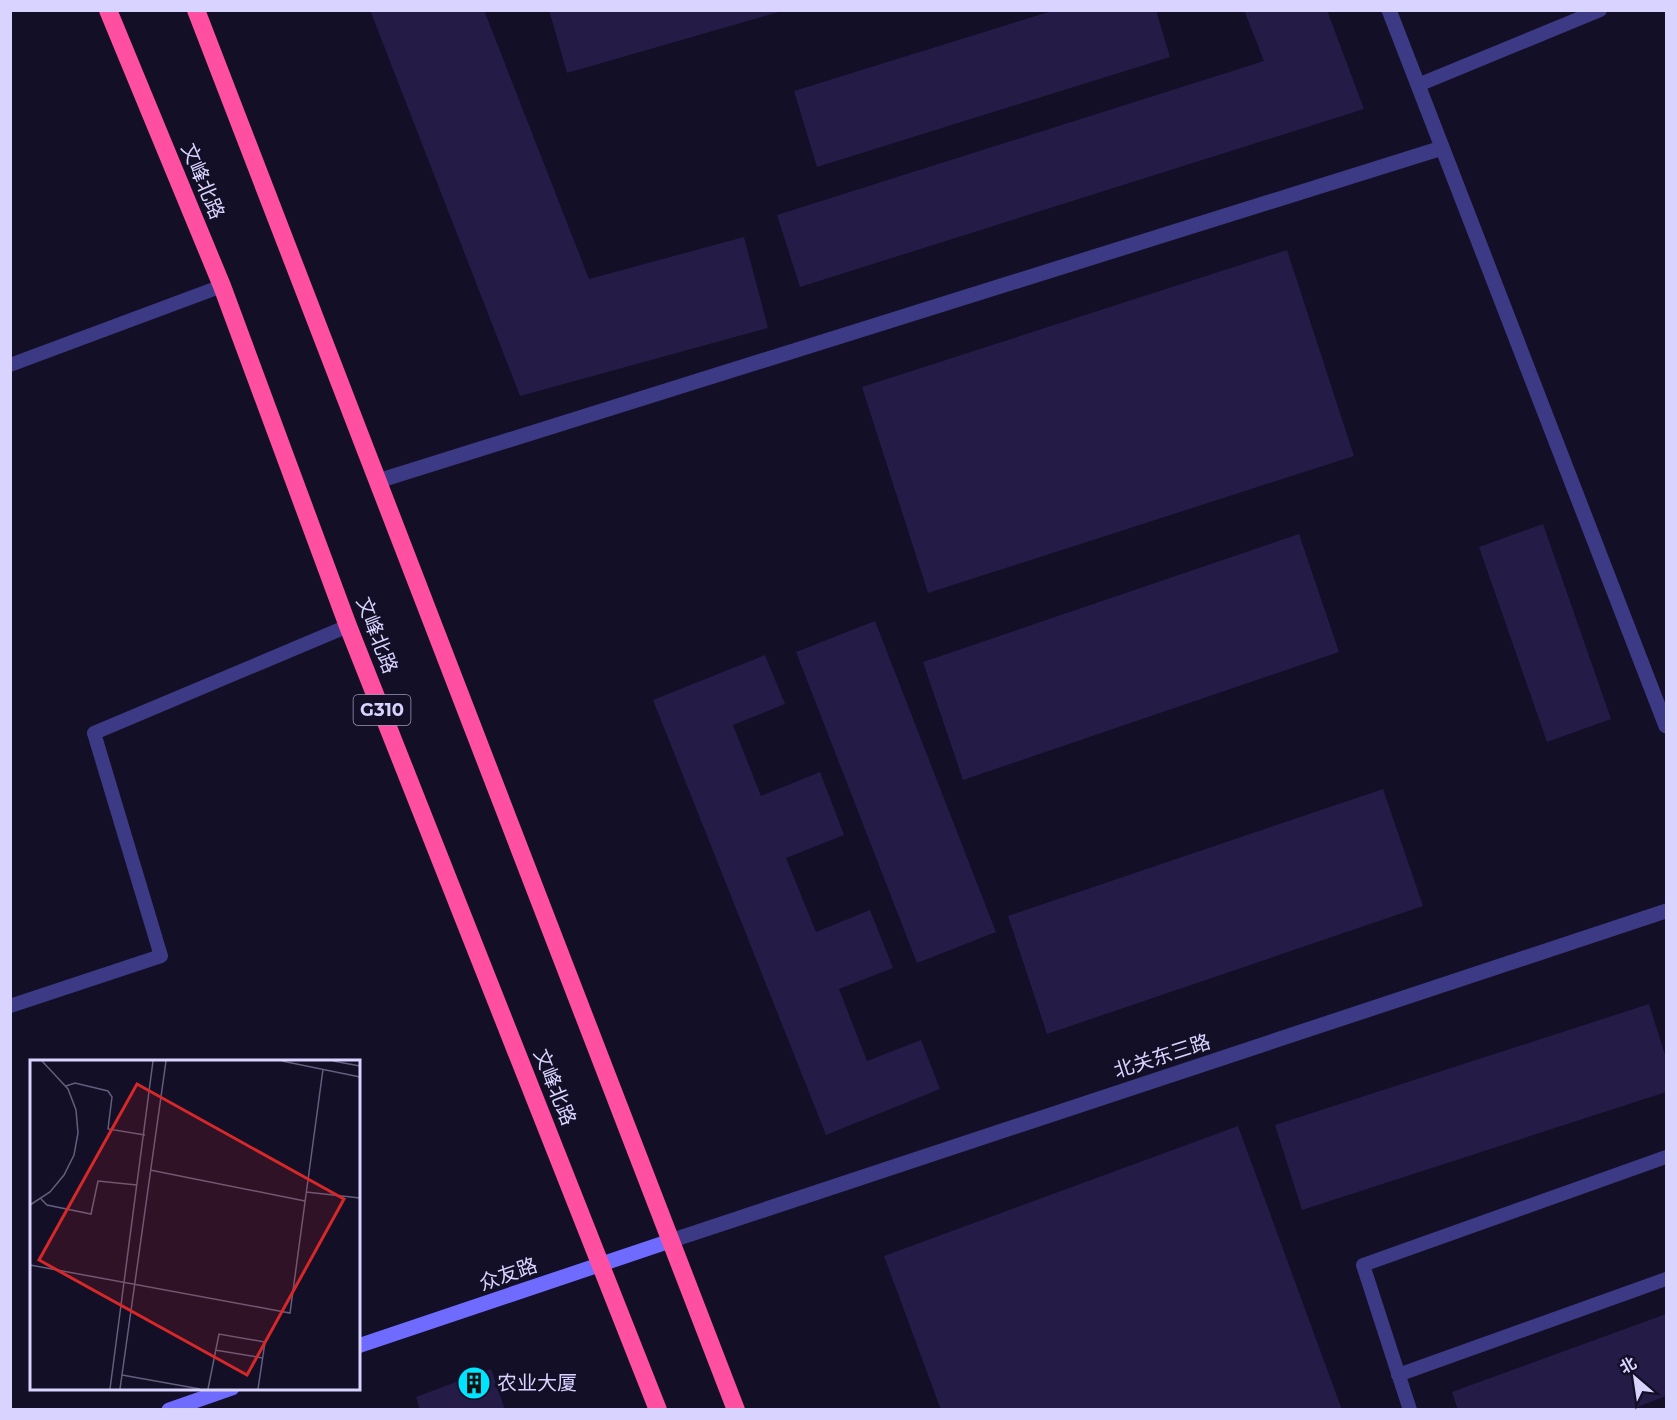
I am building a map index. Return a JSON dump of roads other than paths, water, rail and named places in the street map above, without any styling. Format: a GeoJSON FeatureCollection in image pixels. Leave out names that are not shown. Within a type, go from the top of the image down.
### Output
{"type":"FeatureCollection","features":[{"type":"Feature","properties":{"kind":"highway","name":"文峰北路"},"geometry":{"type":"LineString","coordinates":[[108,10],[222,286],[348,626],[658,1410]]}},
{"type":"Feature","properties":{"kind":"highway"},"geometry":{"type":"LineString","coordinates":[[196,10],[736,1410]]}},
{"type":"Feature","properties":{"kind":"street"},"geometry":{"type":"LineString","coordinates":[[1389,10],[1666,726]]}},
{"type":"Feature","properties":{"kind":"street"},"geometry":{"type":"LineString","coordinates":[[378,481],[1442,148]]}},
{"type":"Feature","properties":{"kind":"street","name":"北关东三路"},"geometry":{"type":"LineString","coordinates":[[670,1241],[1666,911]]}},
{"type":"Feature","properties":{"kind":"street","name":"众友路"},"geometry":{"type":"LineString","coordinates":[[360,1345],[670,1241]]}},
{"type":"Feature","properties":{"kind":"street"},"geometry":{"type":"LineString","coordinates":[[169,1410],[229,1390]]}},
{"type":"Feature","properties":{"kind":"lane"},"geometry":{"type":"LineString","coordinates":[[1418,85],[1600,10]]}},
{"type":"Feature","properties":{"kind":"lane"},"geometry":{"type":"LineString","coordinates":[[10,365],[222,286]]}},
{"type":"Feature","properties":{"kind":"lane"},"geometry":{"type":"LineString","coordinates":[[10,1006],[161,956],[94,733],[348,626]]}},
{"type":"Feature","properties":{"kind":"lane"},"geometry":{"type":"LineString","coordinates":[[1410,1410],[1363,1265],[1666,1157]]}},
{"type":"Feature","properties":{"kind":"lane"},"geometry":{"type":"LineString","coordinates":[[1398,1375],[1666,1279]]}},
{"type":"Feature","properties":{"kind":"place","name":"农业大厦"},"geometry":{"type":"Point","coordinates":[474,1383]}}]}
